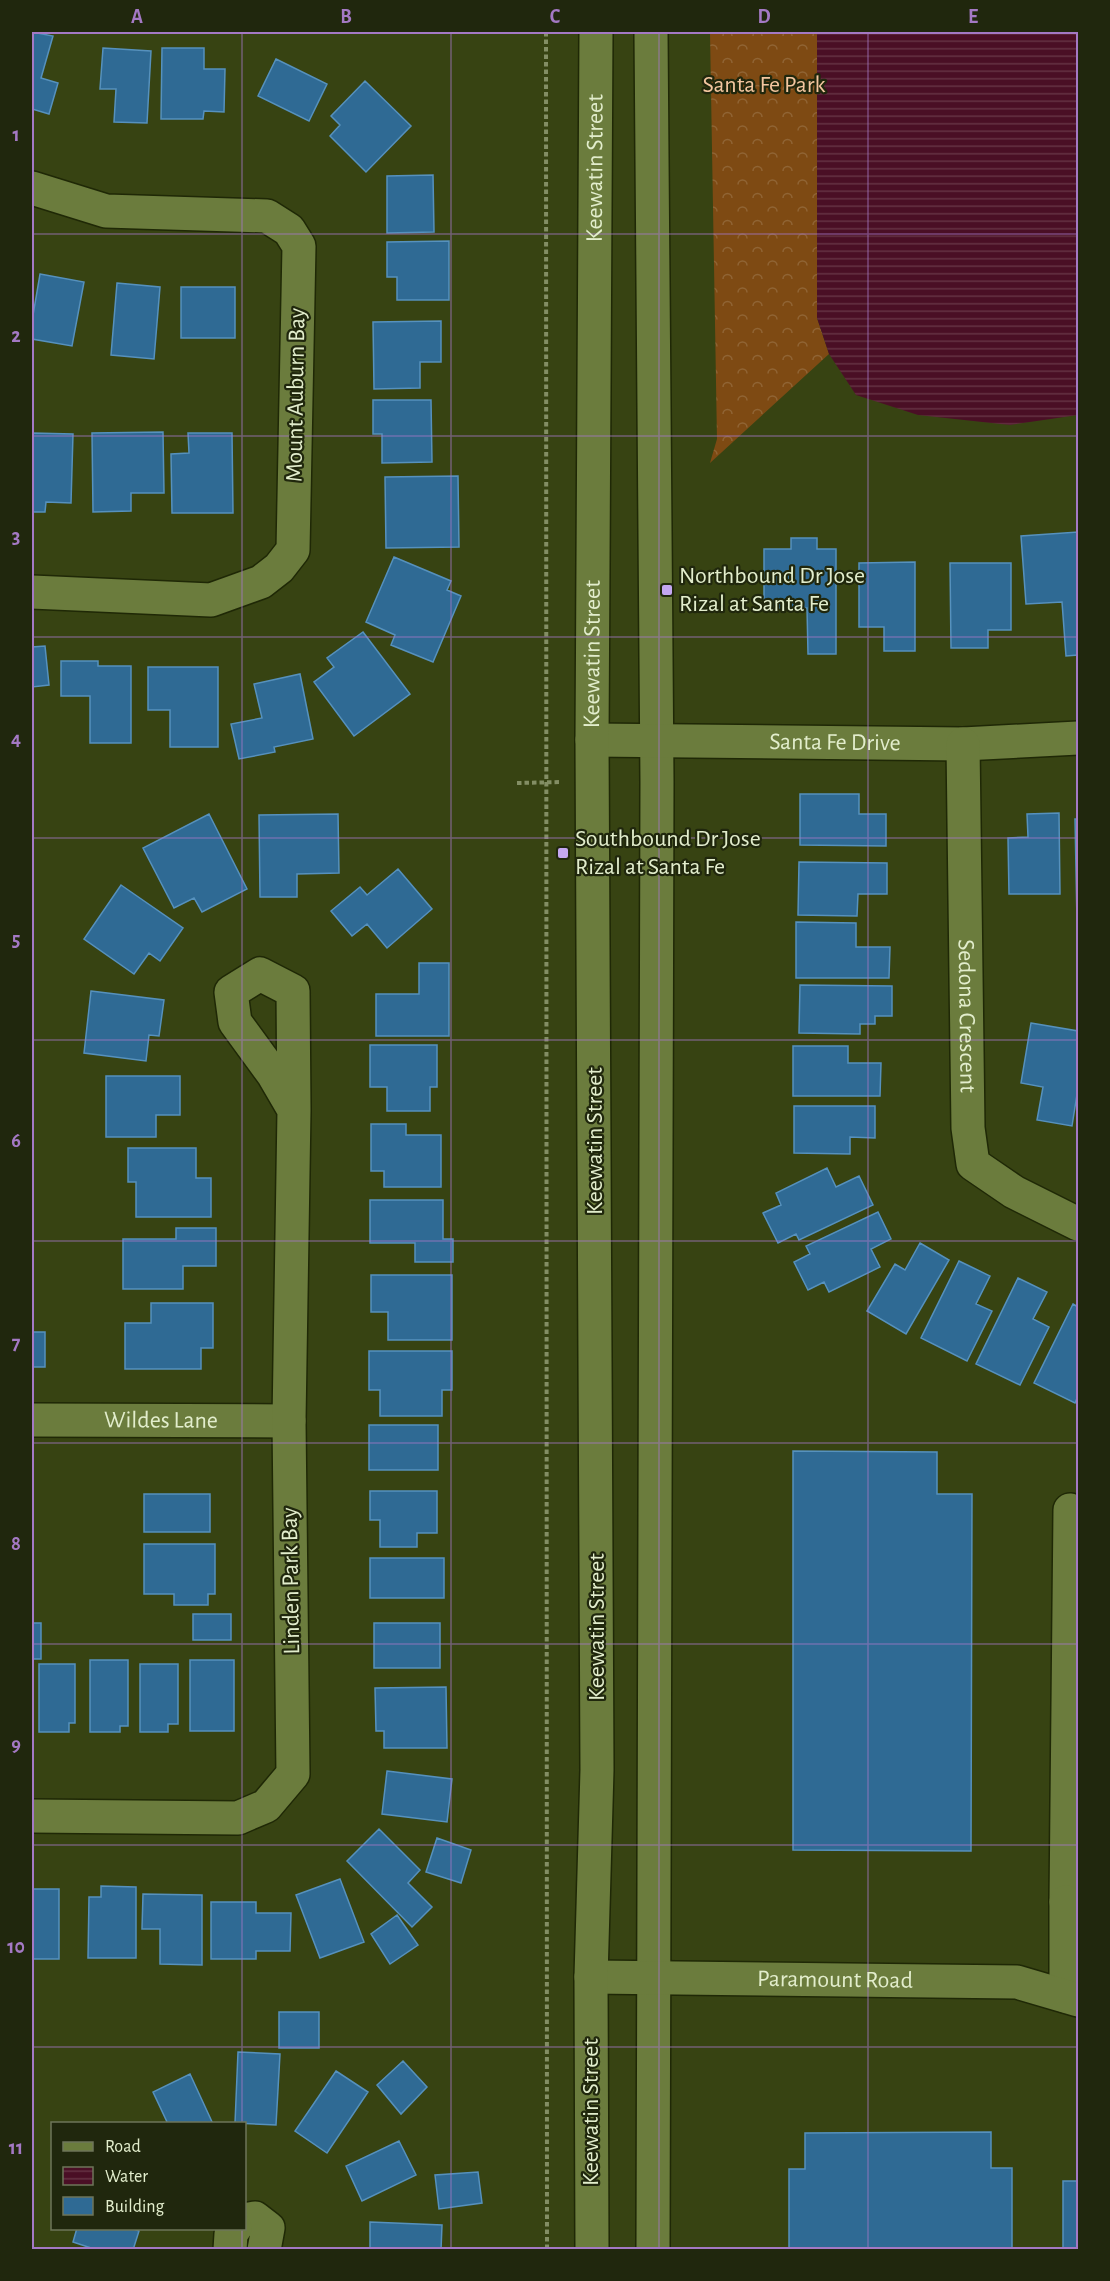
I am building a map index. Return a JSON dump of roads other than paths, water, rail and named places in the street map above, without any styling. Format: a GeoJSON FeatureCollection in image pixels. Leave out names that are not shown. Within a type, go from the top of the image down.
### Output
{"type":"FeatureCollection","features":[{"type":"Feature","properties":{"kind":"street","name":"Keewatin Street"},"geometry":{"type":"LineString","coordinates":[[592,2250],[591,1977],[597,1770],[592,740],[596,32]]}},
{"type":"Feature","properties":{"kind":"street"},"geometry":{"type":"LineString","coordinates":[[651,32],[657,739],[653,2250]]}},
{"type":"Feature","properties":{"kind":"street","name":"Mount Auburn Bay"},"geometry":{"type":"LineString","coordinates":[[32,188],[106,211],[267,216],[289,230],[299,246],[293,550],[279,568],[261,582],[211,600],[32,592]]}},
{"type":"Feature","properties":{"kind":"street","name":"Santa Fe Drive"},"geometry":{"type":"LineString","coordinates":[[592,740],[963,744],[1078,738]]}},
{"type":"Feature","properties":{"kind":"street","name":"Sedona Crescent"},"geometry":{"type":"LineString","coordinates":[[963,744],[968,1128],[973,1164],[1014,1192],[1078,1224]]}},
{"type":"Feature","properties":{"kind":"street","name":"Linden Park Bay"},"geometry":{"type":"LineString","coordinates":[[32,1816],[238,1818],[266,1806],[292,1774],[289,1421],[294,1110]]}},
{"type":"Feature","properties":{"kind":"street","name":"Wildes Lane"},"geometry":{"type":"LineString","coordinates":[[32,1420],[289,1421]]}},
{"type":"Feature","properties":{"kind":"street"},"geometry":{"type":"LineString","coordinates":[[1072,1998],[1070,1510],[1078,1514]]}},
{"type":"Feature","properties":{"kind":"street","name":"Paramount Road"},"geometry":{"type":"LineString","coordinates":[[591,1977],[1017,1982],[1072,1998]]}},
{"type":"Feature","properties":{"kind":"street"},"geometry":{"type":"LineString","coordinates":[[246,2220],[255,2218],[268,2228],[264,2250]]}},
{"type":"Feature","properties":{"kind":"street"},"geometry":{"type":"LineString","coordinates":[[230,2250],[231,2234],[234,2230]]}},
{"type":"Feature","properties":{"kind":"water"},"geometry":{"type":"Polygon","coordinates":[[[817,32],[1078,32],[1078,415],[1010,425],[918,415],[856,395],[829,354],[817,318],[817,32]]]}},
{"type":"Feature","properties":{"kind":"place","name":"Northbound Dr Jose Rizal at Santa Fe"},"geometry":{"type":"Point","coordinates":[667,590]}},
{"type":"Feature","properties":{"kind":"place","name":"Southbound Dr Jose Rizal at Santa Fe"},"geometry":{"type":"Point","coordinates":[563,853]}},
{"type":"Feature","properties":{"kind":"park label","name":"Santa Fe Park"},"geometry":{"type":"Point","coordinates":[764,85]}}]}
